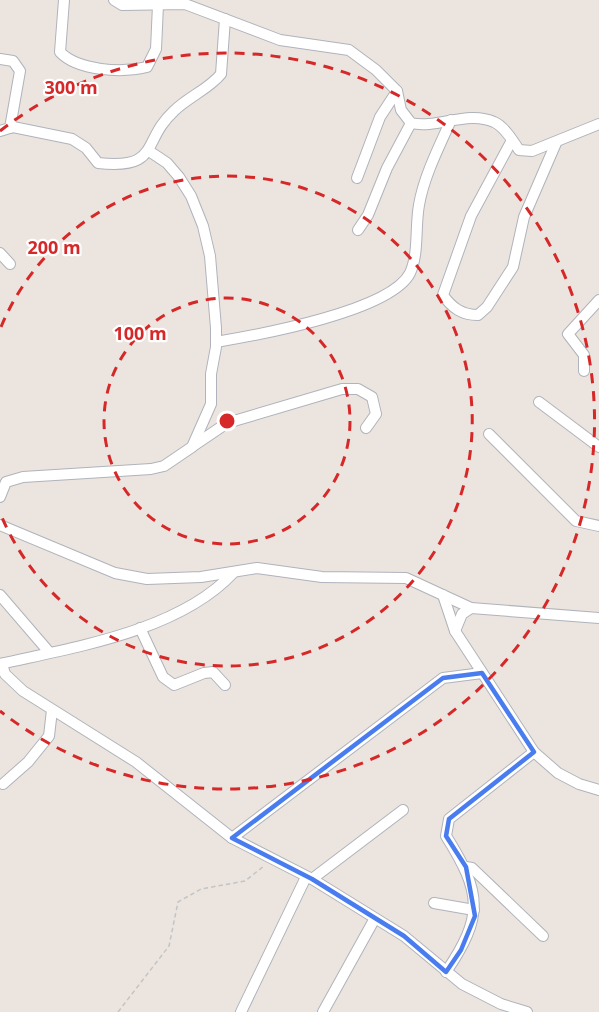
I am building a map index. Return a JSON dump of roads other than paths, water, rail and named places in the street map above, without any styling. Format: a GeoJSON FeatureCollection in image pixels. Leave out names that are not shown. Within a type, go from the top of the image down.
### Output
{"type":"FeatureCollection","features":[{"type":"Feature","properties":{"kind":"street"},"geometry":{"type":"LineString","coordinates":[[63,0],[60,52],[68,60],[107,69],[147,67],[156,49],[158,5]]}},
{"type":"Feature","properties":{"kind":"street"},"geometry":{"type":"LineString","coordinates":[[114,0],[122,5],[185,4],[280,40],[349,50],[376,70],[397,91],[401,110],[411,123],[425,126],[451,120],[480,119],[495,122],[519,150],[532,151],[599,124]]}},
{"type":"Feature","properties":{"kind":"street"},"geometry":{"type":"LineString","coordinates":[[0,59],[13,61],[20,70],[5,129],[46,132],[72,139],[86,148],[98,163],[116,165],[131,163],[149,151],[162,123],[222,74],[225,19]]}},
{"type":"Feature","properties":{"kind":"street"},"geometry":{"type":"LineString","coordinates":[[357,178],[380,117],[397,91]]}},
{"type":"Feature","properties":{"kind":"street"},"geometry":{"type":"LineString","coordinates":[[216,342],[318,320],[384,296],[402,286],[411,271],[419,205],[432,165],[451,120]]}},
{"type":"Feature","properties":{"kind":"street"},"geometry":{"type":"LineString","coordinates":[[358,230],[368,215],[387,168],[411,123]]}},
{"type":"Feature","properties":{"kind":"street"},"geometry":{"type":"LineString","coordinates":[[512,140],[471,216],[443,295],[459,312],[468,315],[478,315],[487,307],[513,267],[524,217],[556,143]]}},
{"type":"Feature","properties":{"kind":"street"},"geometry":{"type":"LineString","coordinates":[[149,151],[167,163],[191,196],[203,226],[210,256],[216,342],[211,374],[211,404],[192,447]]}},
{"type":"Feature","properties":{"kind":"street"},"geometry":{"type":"LineString","coordinates":[[0,253],[10,264]]}},
{"type":"Feature","properties":{"kind":"street"},"geometry":{"type":"LineString","coordinates":[[584,371],[584,356],[568,334],[599,300]]}},
{"type":"Feature","properties":{"kind":"street"},"geometry":{"type":"LineString","coordinates":[[0,497],[6,482],[23,477],[151,469],[164,466],[227,423],[342,389],[358,389],[372,397],[376,414],[366,428]]}},
{"type":"Feature","properties":{"kind":"street"},"geometry":{"type":"LineString","coordinates":[[539,402],[599,447]]}},
{"type":"Feature","properties":{"kind":"street"},"geometry":{"type":"LineString","coordinates":[[489,434],[576,521],[599,526]]}},
{"type":"Feature","properties":{"kind":"street"},"geometry":{"type":"LineString","coordinates":[[0,525],[115,573],[147,579],[184,579],[257,568],[322,577],[406,578],[471,608],[599,618]]}},
{"type":"Feature","properties":{"kind":"street"},"geometry":{"type":"LineString","coordinates":[[234,573],[218,589],[153,624],[1,664],[5,674],[23,691],[86,728],[136,762],[232,838],[309,878],[374,920],[404,936],[446,972],[481,995],[527,1012]]}},
{"type":"Feature","properties":{"kind":"street"},"geometry":{"type":"LineString","coordinates":[[0,595],[48,652]]}},
{"type":"Feature","properties":{"kind":"street"},"geometry":{"type":"LineString","coordinates":[[443,595],[454,631],[534,752],[558,773],[579,784],[599,790]]}},
{"type":"Feature","properties":{"kind":"street"},"geometry":{"type":"LineString","coordinates":[[454,631],[462,614],[471,608]]}},
{"type":"Feature","properties":{"kind":"street"},"geometry":{"type":"LineString","coordinates":[[140,628],[154,662],[163,677],[174,685],[204,672],[213,672],[225,685]]}},
{"type":"Feature","properties":{"kind":"street"},"geometry":{"type":"LineString","coordinates":[[232,838],[442,678],[482,673]]}},
{"type":"Feature","properties":{"kind":"street"},"geometry":{"type":"LineString","coordinates":[[3,784],[28,762],[49,736],[52,710]]}},
{"type":"Feature","properties":{"kind":"street"},"geometry":{"type":"LineString","coordinates":[[446,972],[461,950],[475,916],[466,867],[446,836],[449,819],[534,752]]}},
{"type":"Feature","properties":{"kind":"street"},"geometry":{"type":"LineString","coordinates":[[241,1012],[309,878],[403,810]]}},
{"type":"Feature","properties":{"kind":"street"},"geometry":{"type":"LineString","coordinates":[[466,867],[472,868],[543,936]]}},
{"type":"Feature","properties":{"kind":"street"},"geometry":{"type":"LineString","coordinates":[[434,903],[474,910]]}},
{"type":"Feature","properties":{"kind":"street"},"geometry":{"type":"LineString","coordinates":[[323,1012],[374,920]]}}]}
